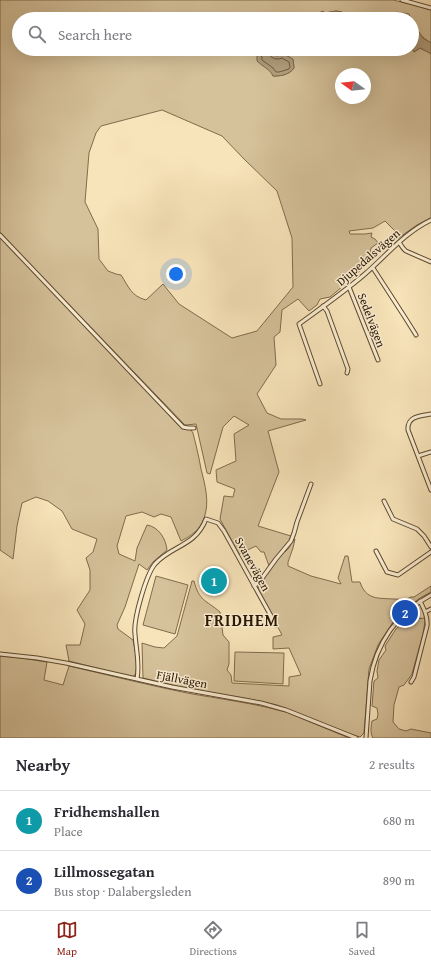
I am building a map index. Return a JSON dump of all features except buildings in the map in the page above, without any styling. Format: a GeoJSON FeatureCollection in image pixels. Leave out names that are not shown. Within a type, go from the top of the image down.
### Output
{"type":"FeatureCollection","features":[{"type":"Feature","properties":{"kind":"street"},"geometry":{"type":"LineString","coordinates":[[402,0],[431,8]]}},
{"type":"Feature","properties":{"kind":"street","name":"Djupedalsvägen"},"geometry":{"type":"LineString","coordinates":[[320,384],[299,324],[373,268],[413,230],[431,220]]}},
{"type":"Feature","properties":{"kind":"street"},"geometry":{"type":"LineString","coordinates":[[0,235],[183,427],[194,428]]}},
{"type":"Feature","properties":{"kind":"street"},"geometry":{"type":"LineString","coordinates":[[399,242],[403,247],[412,253],[431,262]]}},
{"type":"Feature","properties":{"kind":"street"},"geometry":{"type":"LineString","coordinates":[[373,268],[416,335]]}},
{"type":"Feature","properties":{"kind":"street","name":"Sedelvägen"},"geometry":{"type":"LineString","coordinates":[[349,287],[378,360]]}},
{"type":"Feature","properties":{"kind":"street"},"geometry":{"type":"LineString","coordinates":[[323,306],[327,311],[348,369],[347,373]]}},
{"type":"Feature","properties":{"kind":"street"},"geometry":{"type":"LineString","coordinates":[[431,414],[414,418],[408,424],[408,430],[431,490]]}},
{"type":"Feature","properties":{"kind":"street"},"geometry":{"type":"LineString","coordinates":[[418,456],[431,452]]}},
{"type":"Feature","properties":{"kind":"street"},"geometry":{"type":"LineString","coordinates":[[254,586],[260,581],[291,541],[311,484]]}},
{"type":"Feature","properties":{"kind":"street"},"geometry":{"type":"LineString","coordinates":[[384,501],[393,519],[417,529],[424,536],[431,547]]}},
{"type":"Feature","properties":{"kind":"street","name":"Svanevägen"},"geometry":{"type":"LineString","coordinates":[[137,679],[139,663],[135,627],[137,613],[149,573],[161,558],[198,534],[206,519],[221,526],[276,625]]}},
{"type":"Feature","properties":{"kind":"street"},"geometry":{"type":"LineString","coordinates":[[376,551],[387,572],[398,575],[431,552]]}},
{"type":"Feature","properties":{"kind":"street"},"geometry":{"type":"LineString","coordinates":[[366,738],[372,672],[383,641],[396,622],[408,610],[431,595]]}},
{"type":"Feature","properties":{"kind":"street"},"geometry":{"type":"LineString","coordinates":[[411,682],[414,678],[427,622],[425,612],[420,601]]}},
{"type":"Feature","properties":{"kind":"street"},"geometry":{"type":"LineString","coordinates":[[425,612],[431,609]]}},
{"type":"Feature","properties":{"kind":"street","name":"Fjällvägen"},"geometry":{"type":"LineString","coordinates":[[0,654],[37,658],[172,687],[277,707],[356,738]]}},
{"type":"Feature","properties":{"kind":"shaded area"},"geometry":{"type":"Polygon","coordinates":[[[0,0],[393,0],[431,9],[431,43],[419,34],[419,12],[12,12],[12,56],[258,56],[271,71],[273,76],[287,74],[294,68],[293,60],[287,56],[419,56],[420,48],[431,54],[431,218],[417,225],[397,239],[395,238],[398,234],[385,221],[373,228],[349,231],[350,234],[372,233],[371,237],[378,243],[371,248],[369,261],[355,276],[330,297],[320,299],[317,305],[309,311],[298,299],[282,310],[280,332],[274,337],[276,365],[257,394],[267,413],[281,419],[306,420],[268,431],[279,472],[258,526],[291,536],[285,552],[295,539],[288,566],[311,576],[341,584],[338,578],[345,556],[348,556],[352,582],[360,582],[369,595],[378,598],[402,600],[414,597],[431,586],[431,592],[420,598],[397,616],[378,645],[369,669],[364,733],[360,737],[277,705],[188,689],[143,678],[142,643],[164,648],[177,636],[192,581],[194,581],[198,593],[220,612],[223,635],[229,642],[229,664],[227,670],[231,675],[232,683],[289,686],[289,677],[301,675],[289,648],[273,649],[273,637],[282,635],[258,589],[261,582],[259,581],[269,566],[264,552],[261,552],[256,546],[239,554],[220,519],[224,496],[233,497],[235,489],[217,482],[216,470],[236,461],[234,434],[249,425],[234,416],[223,427],[210,474],[207,473],[196,424],[185,425],[0,233],[0,0]],[[162,110],[101,126],[96,133],[89,153],[85,202],[98,229],[99,259],[108,271],[121,275],[137,296],[146,300],[163,284],[179,304],[232,338],[257,331],[293,287],[292,238],[277,191],[222,136],[162,110]]]}},
{"type":"Feature","properties":{"kind":"shaded area"},"geometry":{"type":"Polygon","coordinates":[[[0,238],[184,428],[191,430],[193,433],[207,500],[206,512],[201,526],[181,541],[171,517],[161,514],[154,517],[142,512],[126,516],[117,546],[119,554],[135,561],[137,548],[147,525],[155,528],[161,534],[167,550],[153,562],[147,570],[139,564],[125,607],[117,625],[118,629],[133,640],[137,666],[135,675],[132,677],[69,661],[66,645],[80,645],[85,624],[77,610],[90,590],[90,570],[86,558],[93,552],[97,539],[72,529],[62,511],[48,501],[36,497],[22,503],[17,526],[13,559],[0,550],[0,238]]]}},
{"type":"Feature","properties":{"kind":"shaded area"},"geometry":{"type":"Polygon","coordinates":[[[156,576],[188,585],[175,634],[143,625],[156,576]]]}},
{"type":"Feature","properties":{"kind":"shaded area"},"geometry":{"type":"Polygon","coordinates":[[[424,618],[423,634],[412,674],[404,685],[399,687],[394,705],[393,722],[399,729],[406,731],[411,729],[431,733],[431,738],[373,738],[371,732],[372,721],[377,719],[378,714],[377,708],[372,706],[374,681],[378,678],[377,671],[379,660],[386,650],[385,646],[396,629],[406,620],[424,618]]]}},
{"type":"Feature","properties":{"kind":"shaded area"},"geometry":{"type":"Polygon","coordinates":[[[235,652],[284,653],[283,684],[234,681],[235,652]]]}},
{"type":"Feature","properties":{"kind":"shaded area"},"geometry":{"type":"Polygon","coordinates":[[[0,656],[47,662],[44,680],[63,685],[69,666],[172,690],[286,712],[349,738],[0,738],[0,656]]]}},
{"type":"Feature","properties":{"kind":"water"},"geometry":{"type":"Polygon","coordinates":[[[419,32],[423,38],[431,43],[431,54],[419,49],[419,32]]]}},
{"type":"Feature","properties":{"kind":"water"},"geometry":{"type":"Polygon","coordinates":[[[257,56],[288,56],[293,59],[294,68],[285,75],[273,76],[257,61],[257,56]]]}},
{"type":"Feature","properties":{"kind":"place","name":"Fridhemshallen"},"geometry":{"type":"Point","coordinates":[214,581]}},
{"type":"Feature","properties":{"kind":"place","name":"Lillmossegatan"},"geometry":{"type":"Point","coordinates":[405,613]}},
{"type":"Feature","properties":{"kind":"district","name":"FRIDHEM"},"geometry":{"type":"Point","coordinates":[242,620]}}]}
